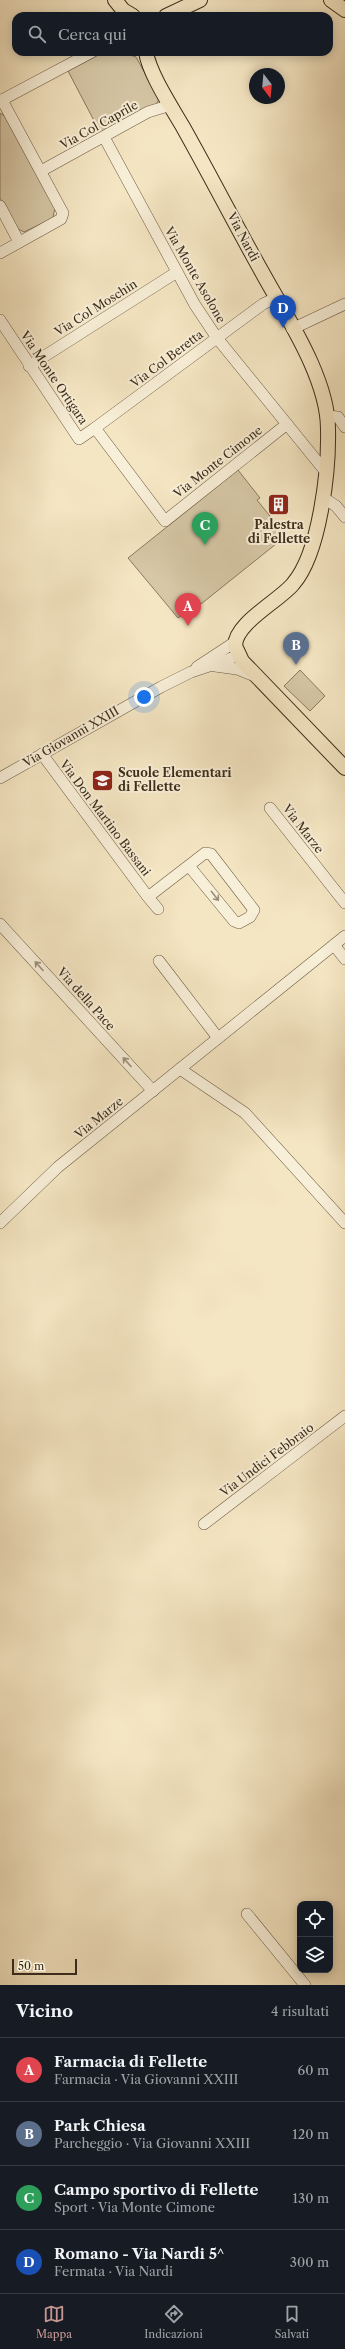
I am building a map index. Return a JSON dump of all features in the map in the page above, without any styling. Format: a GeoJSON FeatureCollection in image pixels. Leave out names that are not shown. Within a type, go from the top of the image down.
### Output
{"type":"FeatureCollection","features":[{"type":"Feature","properties":{"kind":"main road"},"geometry":{"type":"LineString","coordinates":[[175,12],[200,0]]}},
{"type":"Feature","properties":{"kind":"main road"},"geometry":{"type":"LineString","coordinates":[[331,0],[345,10]]}},
{"type":"Feature","properties":{"kind":"main road"},"geometry":{"type":"LineString","coordinates":[[117,6],[127,12]]}},
{"type":"Feature","properties":{"kind":"main road","name":"Via Nardi"},"geometry":{"type":"LineString","coordinates":[[147,57],[171,105],[316,375],[327,416]]}},
{"type":"Feature","properties":{"kind":"main road"},"geometry":{"type":"LineString","coordinates":[[236,648],[239,631],[288,589],[303,570],[313,547],[326,471],[327,416]]}},
{"type":"Feature","properties":{"kind":"main road","name":"Via Giovanni XXIII"},"geometry":{"type":"LineString","coordinates":[[236,648],[257,677],[345,768]]}},
{"type":"Feature","properties":{"kind":"street"},"geometry":{"type":"LineString","coordinates":[[0,253],[63,216],[62,209],[1,101],[85,56]]}},
{"type":"Feature","properties":{"kind":"street","name":"Via Col Caprile"},"geometry":{"type":"LineString","coordinates":[[41,171],[148,112],[171,105]]}},
{"type":"Feature","properties":{"kind":"street","name":"Via Monte Asolone"},"geometry":{"type":"LineString","coordinates":[[104,137],[177,272],[217,338],[326,471]]}},
{"type":"Feature","properties":{"kind":"street"},"geometry":{"type":"LineString","coordinates":[[0,206],[19,242]]}},
{"type":"Feature","properties":{"kind":"street","name":"Via Col Moschin"},"geometry":{"type":"LineString","coordinates":[[29,366],[177,272]]}},
{"type":"Feature","properties":{"kind":"street","name":"Via Col Beretta"},"geometry":{"type":"LineString","coordinates":[[95,428],[263,304],[276,298]]}},
{"type":"Feature","properties":{"kind":"street"},"geometry":{"type":"LineString","coordinates":[[292,329],[345,304]]}},
{"type":"Feature","properties":{"kind":"street","name":"Via Monte Ortigara"},"geometry":{"type":"LineString","coordinates":[[0,320],[29,366],[79,439],[95,428],[164,521]]}},
{"type":"Feature","properties":{"kind":"street"},"geometry":{"type":"LineString","coordinates":[[327,416],[338,418],[345,427]]}},
{"type":"Feature","properties":{"kind":"street","name":"Via Monte Cimone"},"geometry":{"type":"LineString","coordinates":[[164,521],[287,424]]}},
{"type":"Feature","properties":{"kind":"street"},"geometry":{"type":"LineString","coordinates":[[322,496],[336,506],[345,517]]}},
{"type":"Feature","properties":{"kind":"street"},"geometry":{"type":"LineString","coordinates":[[191,672],[236,648]]}},
{"type":"Feature","properties":{"kind":"street","name":"Via Giovanni XXIII"},"geometry":{"type":"LineString","coordinates":[[0,778],[129,704],[191,672],[207,667],[236,648]]}},
{"type":"Feature","properties":{"kind":"street","name":"Via Giovanni XXIII"},"geometry":{"type":"LineString","coordinates":[[207,667],[236,669],[257,677]]}},
{"type":"Feature","properties":{"kind":"street","name":"Via Don Martino Bassani"},"geometry":{"type":"LineString","coordinates":[[42,754],[158,909]]}},
{"type":"Feature","properties":{"kind":"street","name":"Via Marze"},"geometry":{"type":"LineString","coordinates":[[270,808],[345,903]]}},
{"type":"Feature","properties":{"kind":"street"},"geometry":{"type":"LineString","coordinates":[[148,897],[205,853],[211,854],[254,910],[250,917],[239,923],[234,921],[189,866]]}},
{"type":"Feature","properties":{"kind":"street","name":"Via della Pace"},"geometry":{"type":"LineString","coordinates":[[0,924],[153,1091]]}},
{"type":"Feature","properties":{"kind":"street","name":"Via Marze"},"geometry":{"type":"LineString","coordinates":[[0,1223],[58,1167],[345,936]]}},
{"type":"Feature","properties":{"kind":"street"},"geometry":{"type":"LineString","coordinates":[[334,945],[345,958]]}},
{"type":"Feature","properties":{"kind":"street"},"geometry":{"type":"LineString","coordinates":[[159,961],[218,1038]]}},
{"type":"Feature","properties":{"kind":"street"},"geometry":{"type":"LineString","coordinates":[[180,1069],[245,1113],[345,1223]]}},
{"type":"Feature","properties":{"kind":"street","name":"Via Undici Febbraio"},"geometry":{"type":"LineString","coordinates":[[204,1524],[345,1416]]}},
{"type":"Feature","properties":{"kind":"street"},"geometry":{"type":"LineString","coordinates":[[247,1914],[305,1985]]}},
{"type":"Feature","properties":{"kind":"shaded area"},"geometry":{"type":"Polygon","coordinates":[[[96,56],[133,56],[136,57],[159,99],[156,105],[101,134],[68,71],[96,56]]]}},
{"type":"Feature","properties":{"kind":"shaded area"},"geometry":{"type":"Polygon","coordinates":[[[0,113],[6,117],[55,207],[53,218],[24,232],[16,228],[0,198],[0,113]]]}},
{"type":"Feature","properties":{"kind":"shaded area"},"geometry":{"type":"Polygon","coordinates":[[[238,470],[260,498],[257,500],[286,536],[201,604],[199,602],[178,618],[128,558],[238,470]]]}},
{"type":"Feature","properties":{"kind":"shaded area"},"geometry":{"type":"Polygon","coordinates":[[[300,670],[325,696],[310,711],[284,686],[300,670]]]}},
{"type":"Feature","properties":{"kind":"place","name":"Romano - Via Nardi 5^"},"geometry":{"type":"Point","coordinates":[283,328]}},
{"type":"Feature","properties":{"kind":"place","name":"Palestra di Fellette"},"geometry":{"type":"Point","coordinates":[279,504]}},
{"type":"Feature","properties":{"kind":"place","name":"Campo sportivo di Fellette"},"geometry":{"type":"Point","coordinates":[205,545]}},
{"type":"Feature","properties":{"kind":"place","name":"Farmacia di Fellette"},"geometry":{"type":"Point","coordinates":[188,626]}},
{"type":"Feature","properties":{"kind":"place","name":"Park Chiesa"},"geometry":{"type":"Point","coordinates":[296,665]}},
{"type":"Feature","properties":{"kind":"place","name":"Scuole Elementari di Fellette"},"geometry":{"type":"Point","coordinates":[103,780]}}]}
